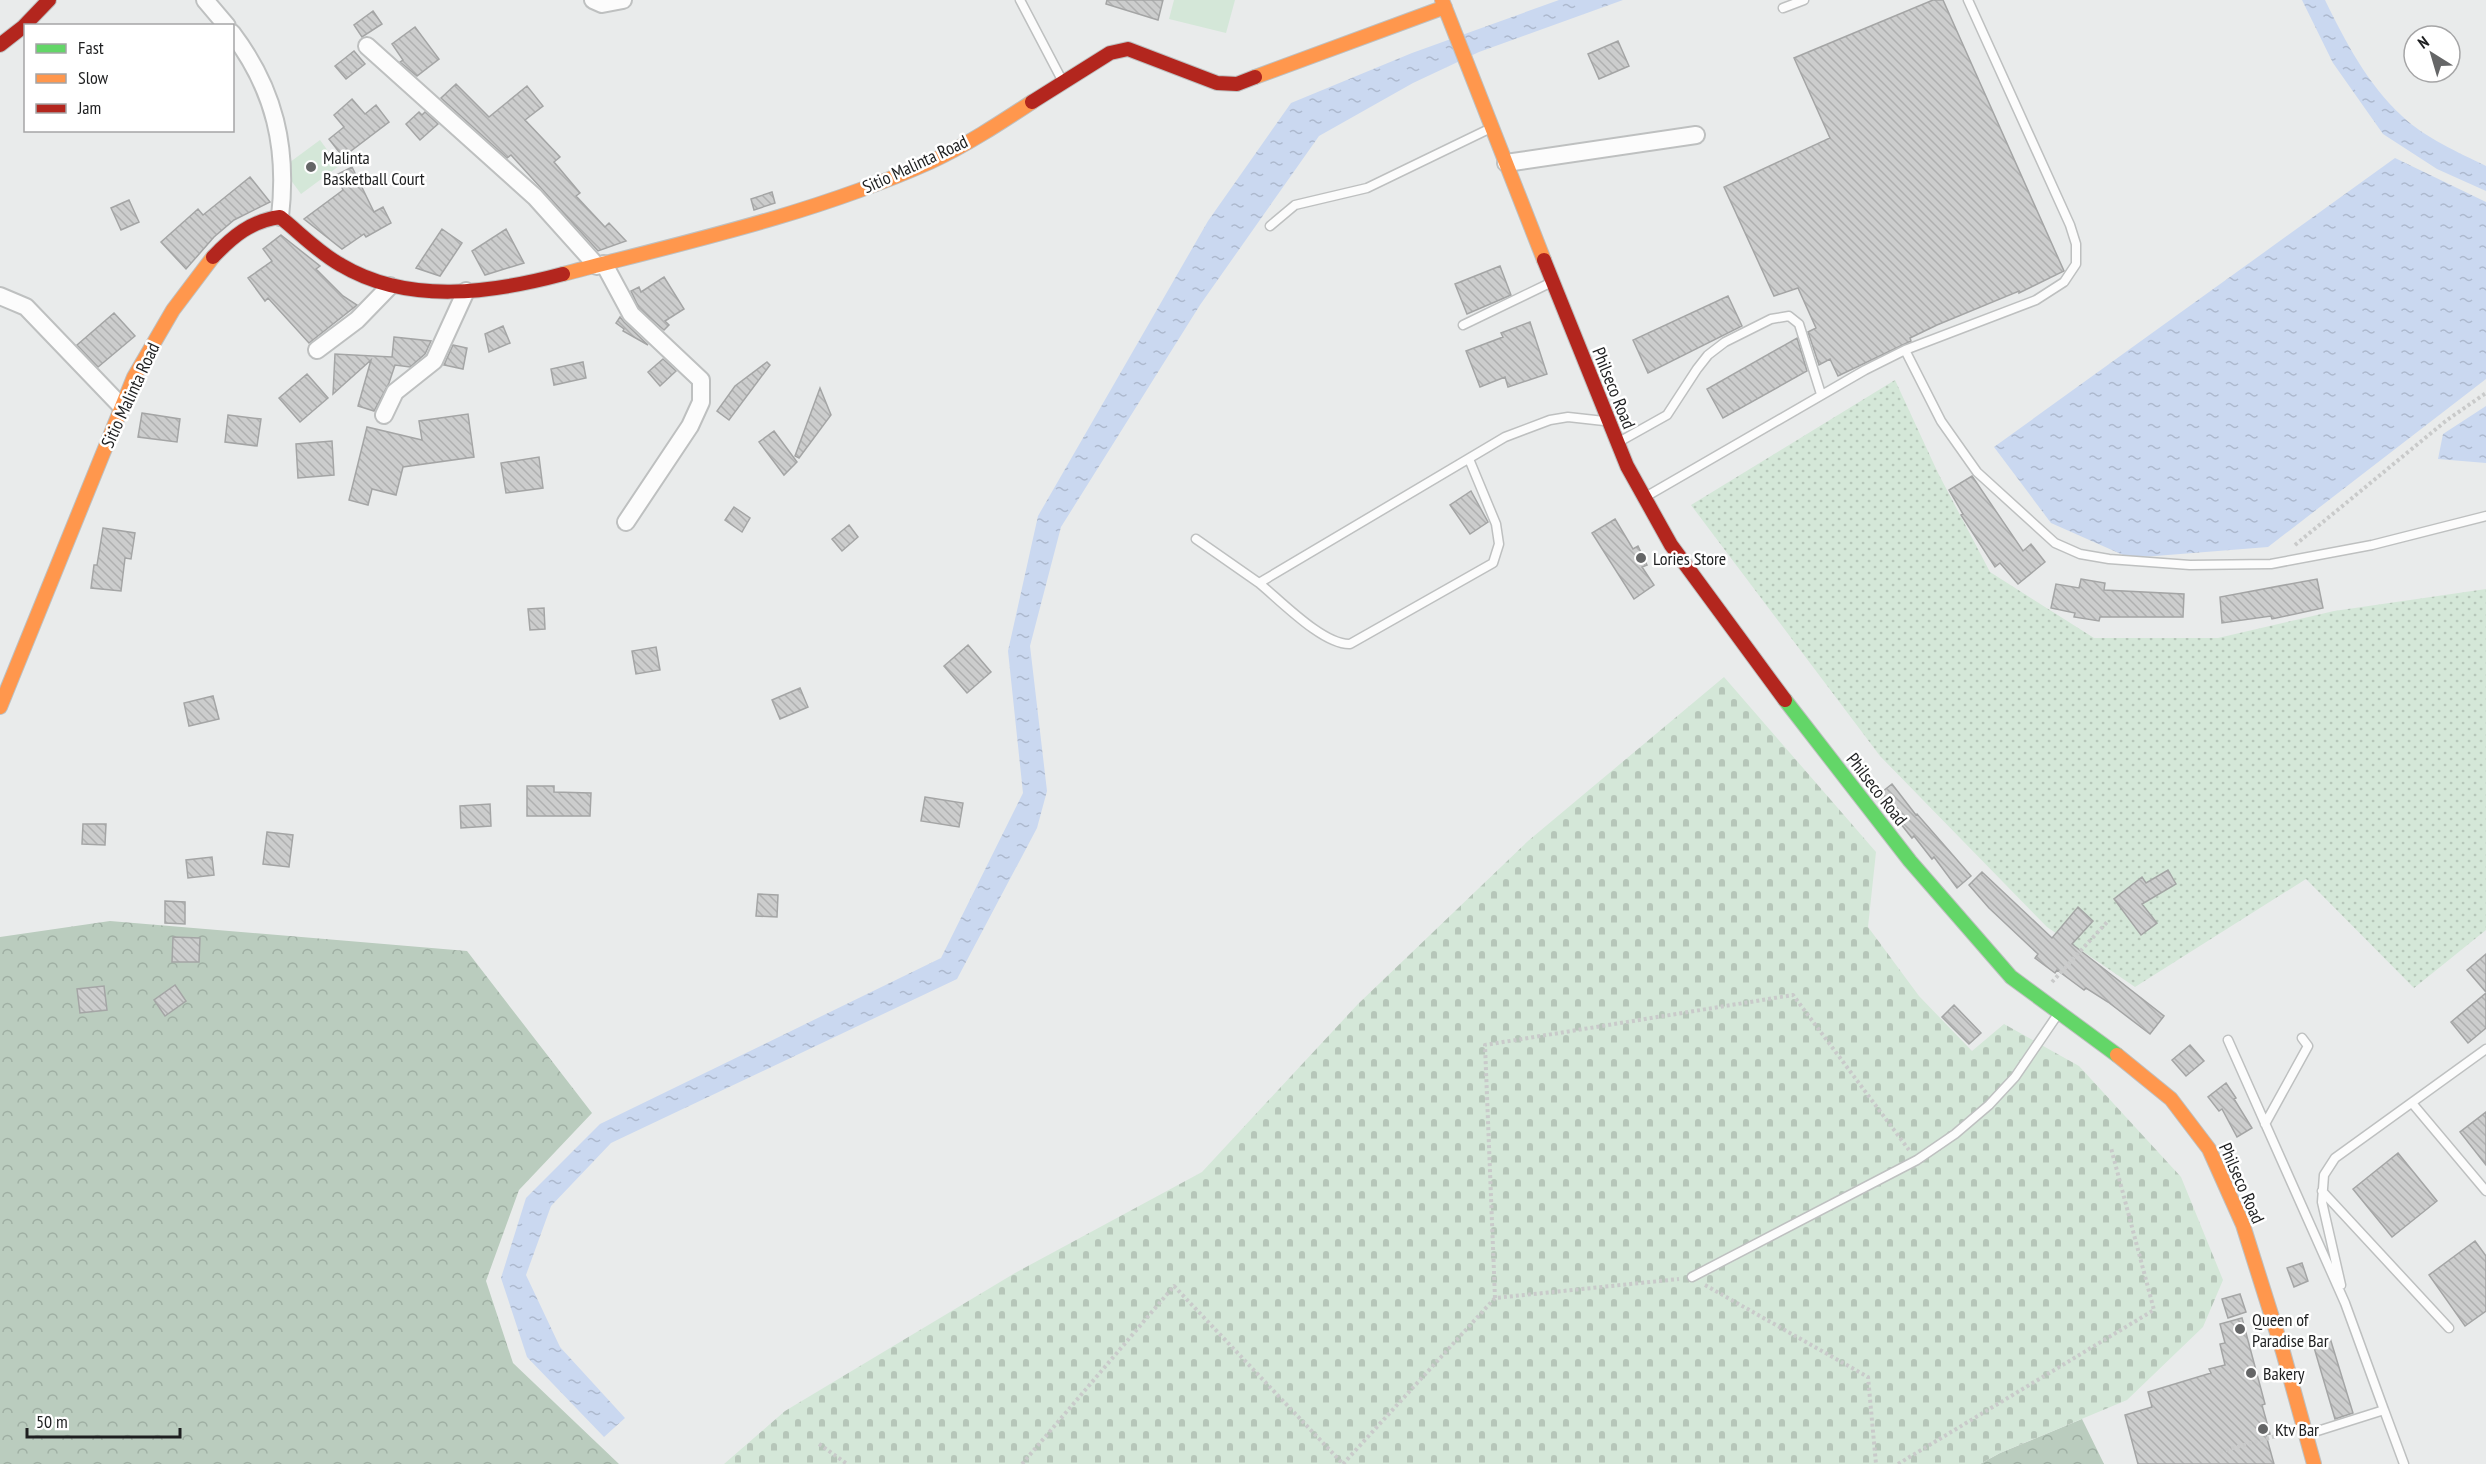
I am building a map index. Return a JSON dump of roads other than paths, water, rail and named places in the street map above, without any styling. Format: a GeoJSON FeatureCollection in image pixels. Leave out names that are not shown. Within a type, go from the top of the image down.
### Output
{"type":"FeatureCollection","features":[{"type":"Feature","properties":{"kind":"street"},"geometry":{"type":"LineString","coordinates":[[26,24],[49,0]]}},
{"type":"Feature","properties":{"kind":"street"},"geometry":{"type":"LineString","coordinates":[[205,0],[225,24]]}},
{"type":"Feature","properties":{"kind":"street"},"geometry":{"type":"LineString","coordinates":[[593,0],[602,4],[623,0]]}},
{"type":"Feature","properties":{"kind":"street","name":"Sitio Malinta Road"},"geometry":{"type":"LineString","coordinates":[[0,707],[122,407],[149,348],[212,260],[234,236],[251,223],[268,216],[280,217],[340,265],[390,286],[421,292],[513,287],[758,223],[860,191],[932,161],[1110,53],[1128,49],[1218,83],[1237,84],[1257,79],[1403,21],[1445,8]]}},
{"type":"Feature","properties":{"kind":"street","name":"Philseco Road"},"geometry":{"type":"LineString","coordinates":[[1445,8],[1607,422],[1644,498],[1671,545],[1708,598],[1910,861],[1987,952],[2011,977],[2038,999],[2151,1080],[2171,1099],[2209,1149],[2243,1224],[2283,1352],[2314,1464]]}},
{"type":"Feature","properties":{"kind":"street"},"geometry":{"type":"LineString","coordinates":[[0,45],[24,26]]}},
{"type":"Feature","properties":{"kind":"street"},"geometry":{"type":"LineString","coordinates":[[234,36],[251,60],[275,113],[284,162],[280,217]]}},
{"type":"Feature","properties":{"kind":"street"},"geometry":{"type":"LineString","coordinates":[[367,46],[535,197],[600,265],[631,314],[701,380],[703,393],[690,426],[626,522]]}},
{"type":"Feature","properties":{"kind":"street"},"geometry":{"type":"LineString","coordinates":[[1506,163],[1696,135]]}},
{"type":"Feature","properties":{"kind":"street"},"geometry":{"type":"LineString","coordinates":[[317,350],[357,320],[390,286]]}},
{"type":"Feature","properties":{"kind":"street"},"geometry":{"type":"LineString","coordinates":[[384,415],[395,392],[434,361],[466,291]]}},
{"type":"Feature","properties":{"kind":"street"},"geometry":{"type":"LineString","coordinates":[[0,296],[26,307],[122,407]]}},
{"type":"Feature","properties":{"kind":"lane"},"geometry":{"type":"LineString","coordinates":[[1020,0],[1064,82]]}},
{"type":"Feature","properties":{"kind":"lane"},"geometry":{"type":"LineString","coordinates":[[1783,8],[1804,0]]}},
{"type":"Feature","properties":{"kind":"lane"},"geometry":{"type":"LineString","coordinates":[[1644,498],[1821,394],[1905,350],[2036,300],[2064,282],[2076,264],[2076,244],[2070,225],[1968,0]]}},
{"type":"Feature","properties":{"kind":"lane"},"geometry":{"type":"LineString","coordinates":[[1270,226],[1294,205],[1366,188],[1492,128]]}},
{"type":"Feature","properties":{"kind":"lane"},"geometry":{"type":"LineString","coordinates":[[1463,325],[1553,282]]}},
{"type":"Feature","properties":{"kind":"lane"},"geometry":{"type":"LineString","coordinates":[[1617,444],[1667,415],[1708,355],[1725,342],[1771,319],[1789,316],[1799,324],[1821,394]]}},
{"type":"Feature","properties":{"kind":"lane"},"geometry":{"type":"LineString","coordinates":[[1905,350],[1941,421],[1977,472],[2055,543],[2080,554],[2109,559],[2190,565],[2271,564],[2372,545],[2486,516]]}},
{"type":"Feature","properties":{"kind":"lane"},"geometry":{"type":"LineString","coordinates":[[1259,583],[1504,437],[1550,420],[1568,417],[1607,422]]}},
{"type":"Feature","properties":{"kind":"lane"},"geometry":{"type":"LineString","coordinates":[[1196,539],[1259,583],[1324,636],[1339,644],[1350,644],[1493,563],[1499,544],[1496,524],[1469,459]]}},
{"type":"Feature","properties":{"kind":"lane"},"geometry":{"type":"LineString","coordinates":[[1692,1277],[1917,1160],[1955,1134],[1989,1105],[2015,1077],[2058,1013]]}},
{"type":"Feature","properties":{"kind":"lane"},"geometry":{"type":"LineString","coordinates":[[2265,1124],[2308,1046],[2302,1038]]}},
{"type":"Feature","properties":{"kind":"lane"},"geometry":{"type":"LineString","coordinates":[[2228,1040],[2345,1303],[2404,1464]]}},
{"type":"Feature","properties":{"kind":"lane"},"geometry":{"type":"LineString","coordinates":[[2345,1303],[2322,1191],[2324,1174],[2335,1158],[2486,1049]]}},
{"type":"Feature","properties":{"kind":"lane"},"geometry":{"type":"LineString","coordinates":[[2412,1103],[2486,1191]]}},
{"type":"Feature","properties":{"kind":"lane"},"geometry":{"type":"LineString","coordinates":[[2322,1191],[2449,1328]]}},
{"type":"Feature","properties":{"kind":"lane"},"geometry":{"type":"LineString","coordinates":[[2304,1432],[2384,1410]]}},
{"type":"Feature","properties":{"kind":"water"},"geometry":{"type":"Polygon","coordinates":[[[1559,0],[1623,0],[1479,52],[1413,83],[1319,136],[1200,305],[1061,527],[1030,646],[1047,791],[1037,828],[957,979],[611,1143],[551,1206],[526,1275],[560,1347],[625,1418],[604,1437],[527,1357],[501,1278],[526,1198],[600,1124],[941,958],[1023,793],[1008,651],[1038,516],[1208,221],[1291,103],[1412,53],[1559,0]]]}},
{"type":"Feature","properties":{"kind":"water"},"geometry":{"type":"Polygon","coordinates":[[[2302,0],[2325,0],[2349,47],[2368,76],[2378,91],[2402,116],[2431,138],[2486,166],[2486,191],[2437,169],[2383,134],[2333,63],[2302,0]]]}},
{"type":"Feature","properties":{"kind":"water"},"geometry":{"type":"Polygon","coordinates":[[[2395,158],[2486,202],[2486,379],[2268,547],[2130,558],[2051,523],[1994,447],[2395,158]]]}},
{"type":"Feature","properties":{"kind":"water"},"geometry":{"type":"Polygon","coordinates":[[[2486,406],[2486,463],[2438,459],[2443,434],[2486,406]]]}},
{"type":"Feature","properties":{"kind":"place","name":"Malinta Basketball Court"},"geometry":{"type":"Point","coordinates":[311,167]}},
{"type":"Feature","properties":{"kind":"place","name":"Lories Store"},"geometry":{"type":"Point","coordinates":[1641,558]}},
{"type":"Feature","properties":{"kind":"place","name":"Queen of Paradise Bar"},"geometry":{"type":"Point","coordinates":[2240,1329]}},
{"type":"Feature","properties":{"kind":"place","name":"Bakery"},"geometry":{"type":"Point","coordinates":[2251,1373]}},
{"type":"Feature","properties":{"kind":"place","name":"Ktv Bar"},"geometry":{"type":"Point","coordinates":[2263,1429]}}]}
